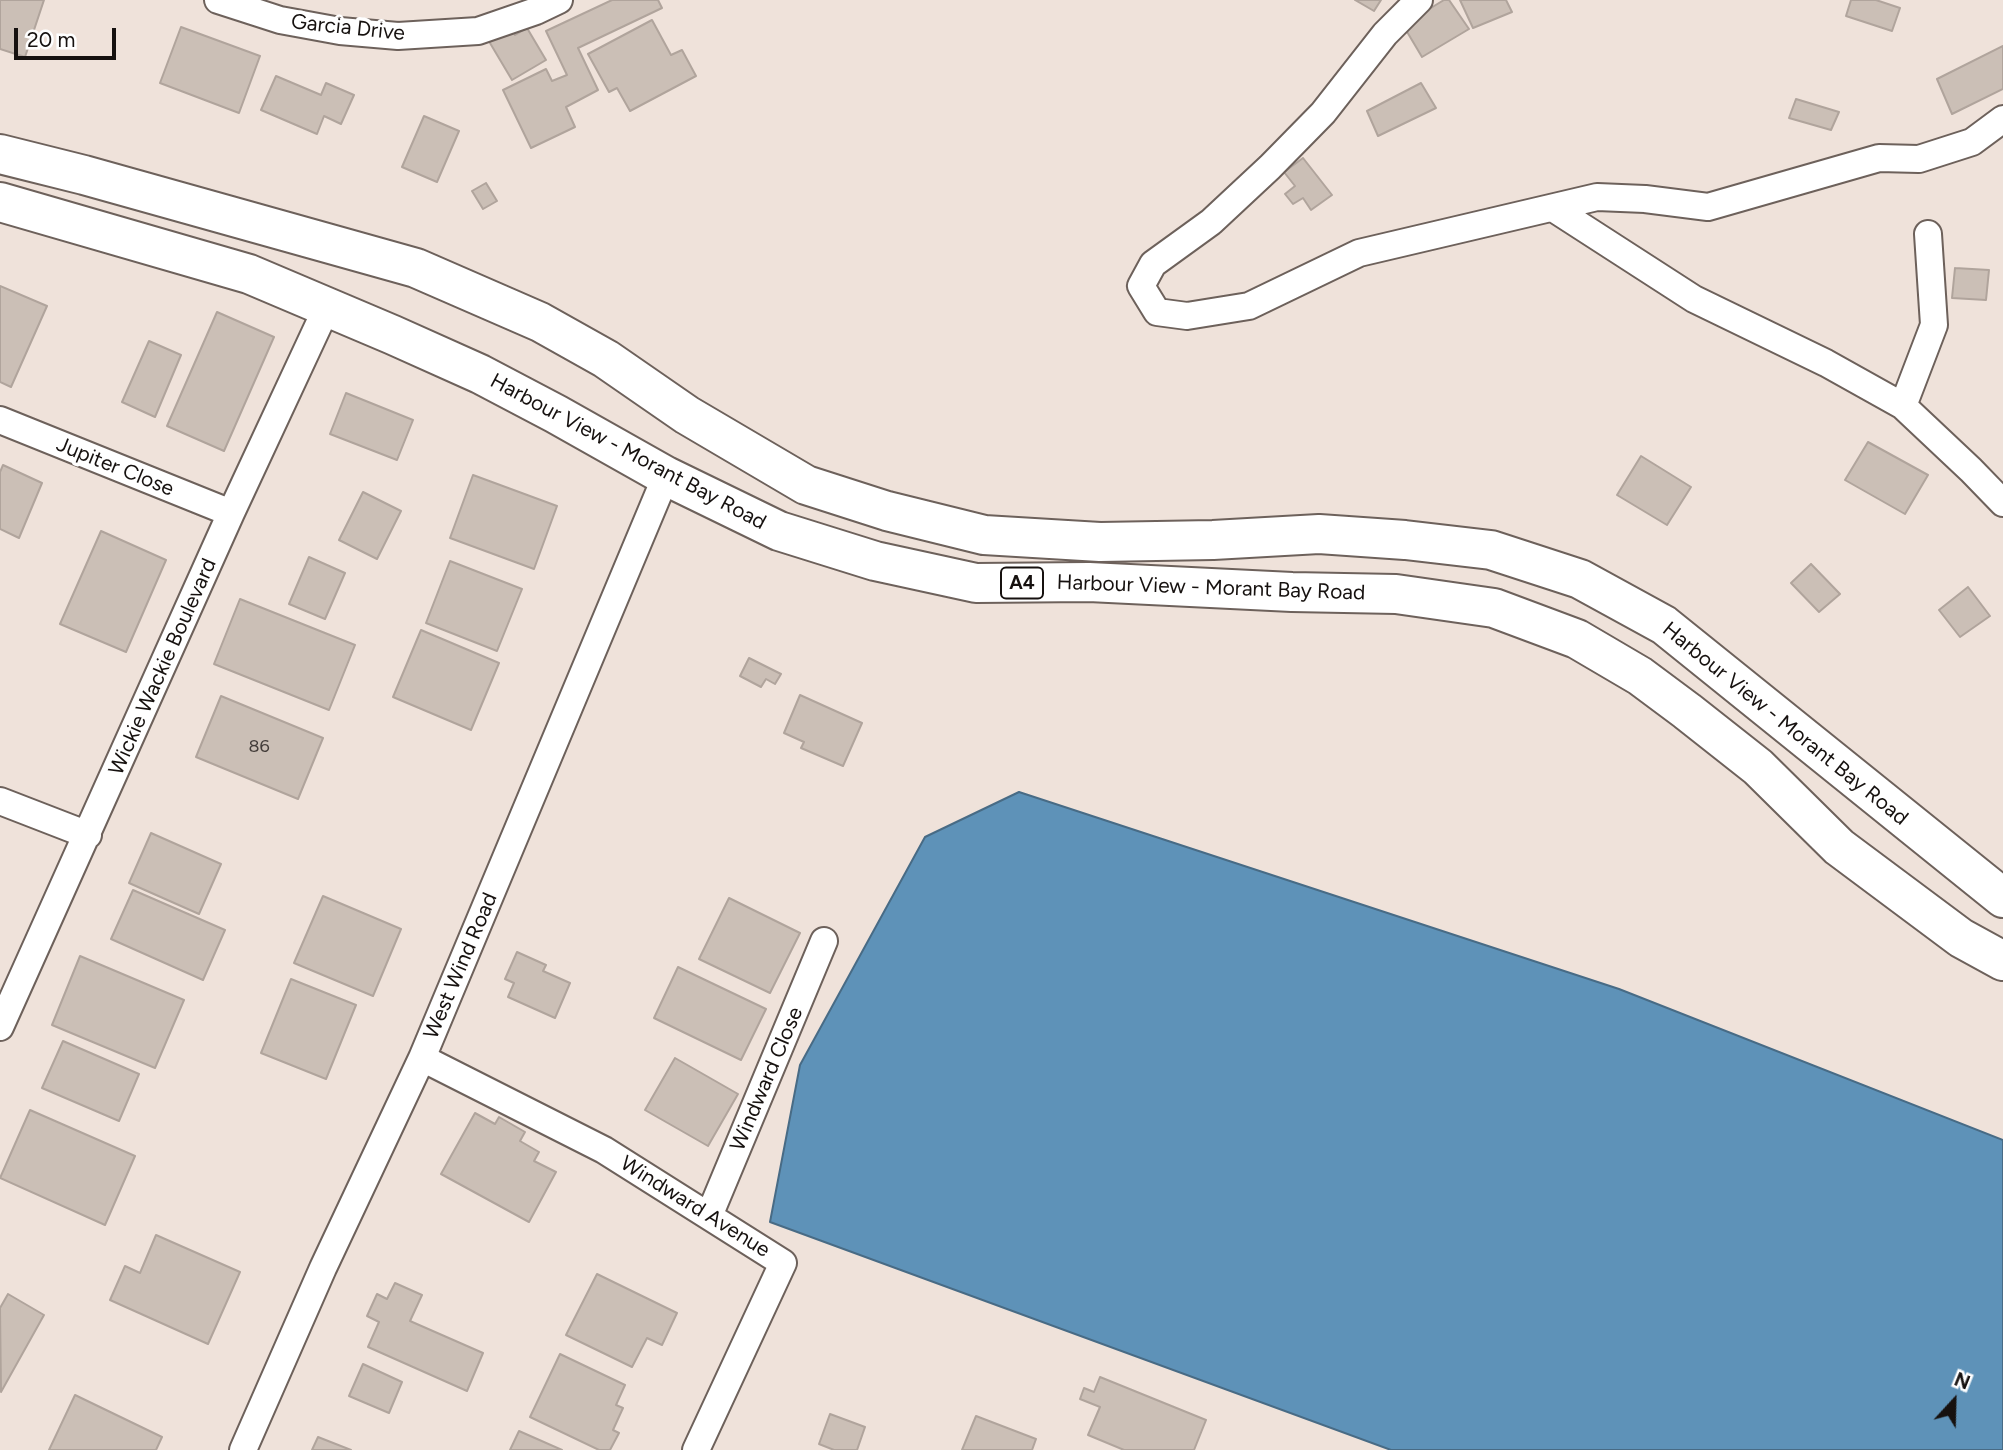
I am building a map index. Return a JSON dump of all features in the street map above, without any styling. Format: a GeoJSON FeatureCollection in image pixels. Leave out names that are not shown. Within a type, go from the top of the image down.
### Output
{"type":"FeatureCollection","features":[{"type":"Feature","properties":{"kind":"highway","name":"Harbour View - Morant Bay Road"},"geometry":{"type":"LineString","coordinates":[[0,154],[416,268],[540,322],[606,359],[687,415],[806,485],[887,511],[984,535],[1100,542],[1213,540],[1319,534],[1405,540],[1491,550],[1580,579],[1664,625],[2003,898]]}},
{"type":"Feature","properties":{"kind":"highway","name":"Harbour View - Morant Bay Road"},"geometry":{"type":"LineString","coordinates":[[0,202],[249,274],[480,374],[666,476],[779,531],[875,561],[976,583],[1089,582],[1396,594],[1494,608],[1577,639],[1640,676],[1758,767],[1839,847],[1961,938],[2003,961]]}},
{"type":"Feature","properties":{"kind":"street","name":"Garcia Drive"},"geometry":{"type":"LineString","coordinates":[[218,0],[280,20],[341,31],[398,36],[478,31],[536,12],[559,0]]}},
{"type":"Feature","properties":{"kind":"street"},"geometry":{"type":"LineString","coordinates":[[1419,0],[1385,34],[1323,113],[1270,167],[1211,222],[1153,264],[1141,286],[1157,312],[1187,316],[1249,306],[1359,253],[1597,197],[1645,199],[1709,207],[1879,158],[1919,159],[1972,142],[2003,119]]}},
{"type":"Feature","properties":{"kind":"street"},"geometry":{"type":"LineString","coordinates":[[1553,208],[1694,299],[1826,363],[1903,406],[2003,503]]}},
{"type":"Feature","properties":{"kind":"street"},"geometry":{"type":"LineString","coordinates":[[1903,406],[1934,325],[1928,234]]}},
{"type":"Feature","properties":{"kind":"street","name":"Wickie Wackie Boulevard"},"geometry":{"type":"LineString","coordinates":[[0,1027],[231,513],[327,307]]}},
{"type":"Feature","properties":{"kind":"street","name":"Jupiter Close"},"geometry":{"type":"LineString","coordinates":[[0,420],[231,513]]}},
{"type":"Feature","properties":{"kind":"street","name":"West Wind Road"},"geometry":{"type":"LineString","coordinates":[[243,1450],[323,1268],[422,1058],[666,476]]}},
{"type":"Feature","properties":{"kind":"street"},"geometry":{"type":"LineString","coordinates":[[0,802],[88,835]]}},
{"type":"Feature","properties":{"kind":"street","name":"Windward Close"},"geometry":{"type":"LineString","coordinates":[[709,1216],[824,941]]}},
{"type":"Feature","properties":{"kind":"street","name":"Windward Avenue"},"geometry":{"type":"LineString","coordinates":[[422,1058],[604,1150],[783,1263],[696,1450]]}},
{"type":"Feature","properties":{"kind":"water"},"geometry":{"type":"Polygon","coordinates":[[[1019,792],[1619,989],[2003,1140],[2003,1450],[1391,1450],[770,1222],[800,1065],[925,837],[1019,792]]]}},
{"type":"Feature","properties":{"kind":"building"},"geometry":{"type":"Polygon","coordinates":[[[0,0],[44,0],[25,57],[0,49],[0,0]]]}},
{"type":"Feature","properties":{"kind":"building"},"geometry":{"type":"Polygon","coordinates":[[[612,0],[658,0],[662,8],[578,48],[598,90],[566,107],[575,127],[531,148],[503,90],[546,69],[552,81],[567,75],[546,31],[612,0]]]}},
{"type":"Feature","properties":{"kind":"building"},"geometry":{"type":"Polygon","coordinates":[[[1355,0],[1381,0],[1374,11],[1355,0]]]}},
{"type":"Feature","properties":{"kind":"building"},"geometry":{"type":"Polygon","coordinates":[[[1444,0],[1449,0],[1469,29],[1422,57],[1403,25],[1444,0]]]}},
{"type":"Feature","properties":{"kind":"building"},"geometry":{"type":"Polygon","coordinates":[[[1460,0],[1506,0],[1512,12],[1473,28],[1460,0]]]}},
{"type":"Feature","properties":{"kind":"building"},"geometry":{"type":"Polygon","coordinates":[[[1851,0],[1876,0],[1900,8],[1892,31],[1846,16],[1851,0]]]}},
{"type":"Feature","properties":{"kind":"building"},"geometry":{"type":"Polygon","coordinates":[[[652,20],[671,55],[682,50],[696,76],[630,111],[617,88],[609,92],[588,54],[652,20]]]}},
{"type":"Feature","properties":{"kind":"building"},"geometry":{"type":"Polygon","coordinates":[[[509,25],[515,35],[527,28],[546,60],[512,80],[487,38],[509,25]]]}},
{"type":"Feature","properties":{"kind":"building"},"geometry":{"type":"Polygon","coordinates":[[[181,27],[260,56],[239,113],[160,83],[181,27]]]}},
{"type":"Feature","properties":{"kind":"building"},"geometry":{"type":"Polygon","coordinates":[[[2003,46],[2003,89],[1952,114],[1937,79],[2003,46]]]}},
{"type":"Feature","properties":{"kind":"building"},"geometry":{"type":"Polygon","coordinates":[[[276,76],[321,95],[326,83],[354,95],[341,124],[324,116],[317,134],[261,110],[276,76]]]}},
{"type":"Feature","properties":{"kind":"building"},"geometry":{"type":"Polygon","coordinates":[[[1421,83],[1436,108],[1378,136],[1367,111],[1421,83]]]}},
{"type":"Feature","properties":{"kind":"building"},"geometry":{"type":"Polygon","coordinates":[[[1796,99],[1839,112],[1831,130],[1789,118],[1796,99]]]}},
{"type":"Feature","properties":{"kind":"building"},"geometry":{"type":"Polygon","coordinates":[[[424,116],[459,131],[437,182],[402,167],[424,116]]]}},
{"type":"Feature","properties":{"kind":"building"},"geometry":{"type":"Polygon","coordinates":[[[1303,158],[1332,195],[1311,210],[1303,198],[1293,204],[1285,194],[1295,186],[1284,172],[1303,158]]]}},
{"type":"Feature","properties":{"kind":"building"},"geometry":{"type":"Polygon","coordinates":[[[486,183],[497,201],[483,209],[472,191],[486,183]]]}},
{"type":"Feature","properties":{"kind":"building"},"geometry":{"type":"Polygon","coordinates":[[[1955,268],[1989,270],[1986,300],[1952,298],[1955,268]]]}},
{"type":"Feature","properties":{"kind":"building"},"geometry":{"type":"Polygon","coordinates":[[[0,286],[47,306],[11,387],[0,382],[0,286]]]}},
{"type":"Feature","properties":{"kind":"building"},"geometry":{"type":"Polygon","coordinates":[[[217,312],[274,337],[224,451],[167,426],[217,312]]]}},
{"type":"Feature","properties":{"kind":"building"},"geometry":{"type":"Polygon","coordinates":[[[149,341],[181,355],[155,417],[122,402],[149,341]]]}},
{"type":"Feature","properties":{"kind":"building"},"geometry":{"type":"Polygon","coordinates":[[[346,393],[413,420],[397,460],[330,434],[346,393]]]}},
{"type":"Feature","properties":{"kind":"building"},"geometry":{"type":"Polygon","coordinates":[[[1868,442],[1928,475],[1905,514],[1845,480],[1868,442]]]}},
{"type":"Feature","properties":{"kind":"building"},"geometry":{"type":"Polygon","coordinates":[[[1641,456],[1691,487],[1667,525],[1617,495],[1641,456]]]}},
{"type":"Feature","properties":{"kind":"building"},"geometry":{"type":"Polygon","coordinates":[[[3,465],[42,483],[19,538],[0,529],[0,472],[3,465]]]}},
{"type":"Feature","properties":{"kind":"building"},"geometry":{"type":"Polygon","coordinates":[[[473,475],[557,506],[534,569],[450,538],[473,475]]]}},
{"type":"Feature","properties":{"kind":"building"},"geometry":{"type":"Polygon","coordinates":[[[363,492],[401,511],[377,559],[339,540],[363,492]]]}},
{"type":"Feature","properties":{"kind":"building"},"geometry":{"type":"Polygon","coordinates":[[[101,531],[166,560],[126,652],[60,624],[101,531]]]}},
{"type":"Feature","properties":{"kind":"building"},"geometry":{"type":"Polygon","coordinates":[[[309,557],[345,573],[325,619],[289,604],[309,557]]]}},
{"type":"Feature","properties":{"kind":"building"},"geometry":{"type":"Polygon","coordinates":[[[450,561],[522,589],[497,651],[426,623],[450,561]]]}},
{"type":"Feature","properties":{"kind":"building"},"geometry":{"type":"Polygon","coordinates":[[[1811,564],[1840,594],[1819,612],[1791,583],[1811,564]]]}},
{"type":"Feature","properties":{"kind":"building"},"geometry":{"type":"Polygon","coordinates":[[[1968,587],[1990,616],[1960,637],[1939,610],[1968,587]]]}},
{"type":"Feature","properties":{"kind":"building"},"geometry":{"type":"Polygon","coordinates":[[[240,599],[355,645],[329,710],[214,664],[240,599]]]}},
{"type":"Feature","properties":{"kind":"building"},"geometry":{"type":"Polygon","coordinates":[[[421,630],[499,663],[471,730],[393,697],[421,630]]]}},
{"type":"Feature","properties":{"kind":"building"},"geometry":{"type":"Polygon","coordinates":[[[749,658],[781,674],[775,684],[766,679],[761,687],[740,676],[749,658]]]}},
{"type":"Feature","properties":{"kind":"building"},"geometry":{"type":"Polygon","coordinates":[[[800,695],[862,723],[843,766],[801,748],[804,742],[784,733],[800,695]]]}},
{"type":"Feature","properties":{"kind":"building"},"geometry":{"type":"Polygon","coordinates":[[[221,696],[323,738],[298,799],[196,757],[221,696]]]}},
{"type":"Feature","properties":{"kind":"building"},"geometry":{"type":"Polygon","coordinates":[[[151,833],[221,864],[199,914],[129,883],[151,833]]]}},
{"type":"Feature","properties":{"kind":"building"},"geometry":{"type":"Polygon","coordinates":[[[133,890],[225,930],[203,980],[111,939],[133,890]]]}},
{"type":"Feature","properties":{"kind":"building"},"geometry":{"type":"Polygon","coordinates":[[[323,896],[401,929],[373,996],[294,963],[323,896]]]}},
{"type":"Feature","properties":{"kind":"building"},"geometry":{"type":"Polygon","coordinates":[[[729,898],[800,933],[770,993],[699,959],[729,898]]]}},
{"type":"Feature","properties":{"kind":"building"},"geometry":{"type":"Polygon","coordinates":[[[517,952],[546,965],[543,971],[570,983],[555,1018],[508,997],[514,983],[505,979],[517,952]]]}},
{"type":"Feature","properties":{"kind":"building"},"geometry":{"type":"Polygon","coordinates":[[[80,956],[184,1000],[155,1068],[52,1025],[80,956]]]}},
{"type":"Feature","properties":{"kind":"building"},"geometry":{"type":"Polygon","coordinates":[[[678,967],[766,1009],[741,1060],[654,1018],[678,967]]]}},
{"type":"Feature","properties":{"kind":"building"},"geometry":{"type":"Polygon","coordinates":[[[291,979],[356,1005],[326,1079],[261,1053],[291,979]]]}},
{"type":"Feature","properties":{"kind":"building"},"geometry":{"type":"Polygon","coordinates":[[[63,1041],[139,1074],[119,1121],[42,1088],[63,1041]]]}},
{"type":"Feature","properties":{"kind":"building"},"geometry":{"type":"Polygon","coordinates":[[[675,1058],[738,1094],[708,1146],[645,1110],[675,1058]]]}},
{"type":"Feature","properties":{"kind":"building"},"geometry":{"type":"Polygon","coordinates":[[[30,1110],[135,1156],[105,1225],[0,1178],[30,1110]]]}},
{"type":"Feature","properties":{"kind":"building"},"geometry":{"type":"Polygon","coordinates":[[[475,1113],[495,1124],[499,1117],[525,1132],[520,1141],[539,1152],[534,1161],[556,1172],[529,1222],[441,1174],[475,1113]]]}},
{"type":"Feature","properties":{"kind":"building"},"geometry":{"type":"Polygon","coordinates":[[[156,1235],[240,1272],[208,1344],[110,1300],[125,1266],[140,1273],[156,1235]]]}},
{"type":"Feature","properties":{"kind":"building"},"geometry":{"type":"Polygon","coordinates":[[[597,1274],[677,1313],[662,1345],[647,1338],[632,1367],[566,1335],[597,1274]]]}},
{"type":"Feature","properties":{"kind":"building"},"geometry":{"type":"Polygon","coordinates":[[[395,1283],[422,1295],[410,1321],[483,1353],[467,1391],[368,1347],[379,1322],[367,1316],[377,1294],[387,1299],[395,1283]]]}},
{"type":"Feature","properties":{"kind":"building"},"geometry":{"type":"Polygon","coordinates":[[[8,1294],[44,1315],[1,1392],[0,1308],[8,1294]]]}},
{"type":"Feature","properties":{"kind":"building"},"geometry":{"type":"Polygon","coordinates":[[[560,1354],[625,1385],[616,1405],[623,1408],[613,1430],[619,1433],[610,1450],[599,1450],[530,1417],[560,1354]]]}},
{"type":"Feature","properties":{"kind":"building"},"geometry":{"type":"Polygon","coordinates":[[[363,1364],[402,1382],[389,1413],[349,1396],[363,1364]]]}},
{"type":"Feature","properties":{"kind":"building"},"geometry":{"type":"Polygon","coordinates":[[[1100,1377],[1206,1420],[1194,1450],[1124,1450],[1088,1435],[1100,1407],[1080,1399],[1084,1388],[1094,1392],[1100,1377]]]}},
{"type":"Feature","properties":{"kind":"building"},"geometry":{"type":"Polygon","coordinates":[[[75,1395],[162,1437],[156,1450],[49,1450],[75,1395]]]}},
{"type":"Feature","properties":{"kind":"building"},"geometry":{"type":"Polygon","coordinates":[[[830,1414],[865,1427],[857,1450],[834,1450],[819,1444],[830,1414]]]}},
{"type":"Feature","properties":{"kind":"building"},"geometry":{"type":"Polygon","coordinates":[[[976,1416],[1036,1439],[1032,1450],[962,1450],[976,1416]]]}},
{"type":"Feature","properties":{"kind":"building"},"geometry":{"type":"Polygon","coordinates":[[[519,1431],[562,1450],[510,1450],[519,1431]]]}},
{"type":"Feature","properties":{"kind":"building"},"geometry":{"type":"Polygon","coordinates":[[[318,1437],[351,1450],[312,1450],[318,1437]]]}}]}
